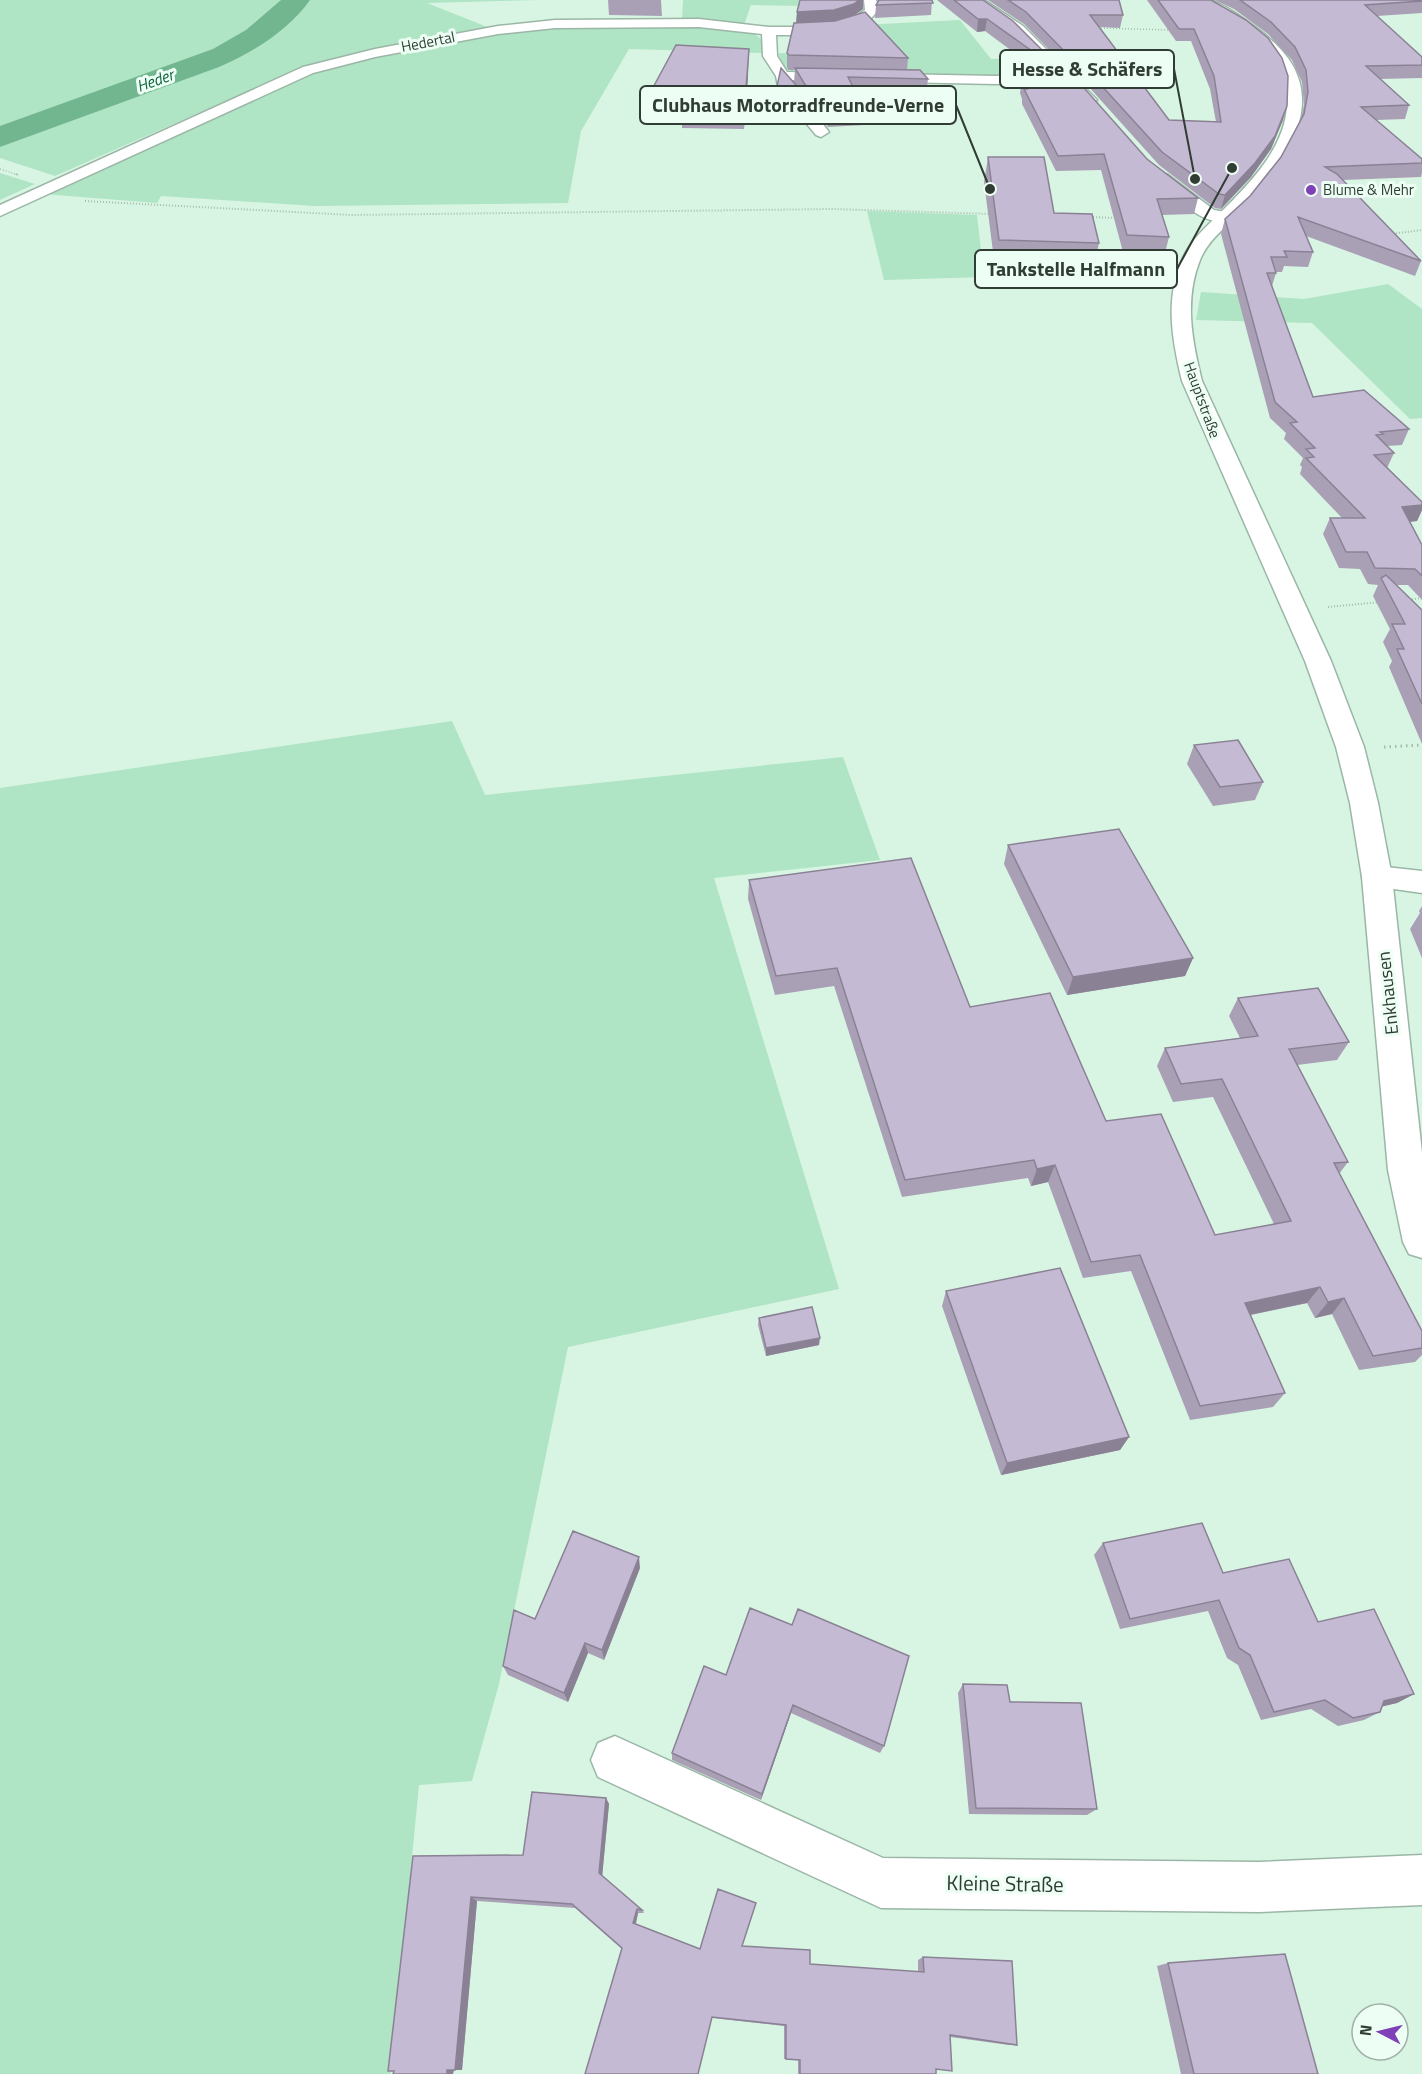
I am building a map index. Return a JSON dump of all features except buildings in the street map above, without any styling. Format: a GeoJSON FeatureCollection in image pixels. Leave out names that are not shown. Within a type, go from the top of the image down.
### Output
{"type":"FeatureCollection","features":[{"type":"Feature","properties":{"kind":"street","name":"Hedertal"},"geometry":{"type":"LineString","coordinates":[[0,211],[308,70],[375,52],[498,30],[555,24],[699,23],[770,32],[835,28],[851,23],[871,12],[873,7],[870,0]]}},
{"type":"Feature","properties":{"kind":"street"},"geometry":{"type":"LineString","coordinates":[[975,0],[1018,29],[1096,107]]}},
{"type":"Feature","properties":{"kind":"street","name":"Hauptstraße"},"geometry":{"type":"LineString","coordinates":[[1203,0],[1250,29],[1285,64],[1293,82],[1294,105],[1289,135],[1264,171],[1193,254],[1183,281],[1179,308],[1182,341],[1192,381],[1318,661],[1349,744]]}},
{"type":"Feature","properties":{"kind":"street"},"geometry":{"type":"LineString","coordinates":[[770,32],[770,56],[783,76],[786,91],[809,114],[821,132]]}},
{"type":"Feature","properties":{"kind":"street"},"geometry":{"type":"LineString","coordinates":[[783,76],[996,80],[1063,76]]}},
{"type":"Feature","properties":{"kind":"street"},"geometry":{"type":"LineString","coordinates":[[1151,170],[1209,214],[1225,218]]}},
{"type":"Feature","properties":{"kind":"street","name":"Enkhausen"},"geometry":{"type":"LineString","coordinates":[[1349,744],[1364,803],[1377,877],[1406,1170],[1422,1242]]}},
{"type":"Feature","properties":{"kind":"street"},"geometry":{"type":"LineString","coordinates":[[1377,877],[1422,882]]}},
{"type":"Feature","properties":{"kind":"street","name":"Kleine Straße"},"geometry":{"type":"LineString","coordinates":[[615,1760],[881,1883],[1259,1887],[1422,1880]]}},
{"type":"Feature","properties":{"kind":"path"},"geometry":{"type":"LineString","coordinates":[[1095,28],[1177,30]]}},
{"type":"Feature","properties":{"kind":"path"},"geometry":{"type":"LineString","coordinates":[[28,198],[351,215],[832,209],[995,214]]}},
{"type":"Feature","properties":{"kind":"path"},"geometry":{"type":"LineString","coordinates":[[1088,217],[1123,218]]}},
{"type":"Feature","properties":{"kind":"path"},"geometry":{"type":"LineString","coordinates":[[1387,234],[1422,230]]}},
{"type":"Feature","properties":{"kind":"path"},"geometry":{"type":"LineString","coordinates":[[1399,600],[1422,598]]}},
{"type":"Feature","properties":{"kind":"path"},"geometry":{"type":"LineString","coordinates":[[1295,610],[1387,602]]}},
{"type":"Feature","properties":{"kind":"green space"},"geometry":{"type":"Polygon","coordinates":[[[0,0],[281,0],[253,28],[229,45],[196,60],[0,130],[0,0]]]}},
{"type":"Feature","properties":{"kind":"green space"},"geometry":{"type":"Polygon","coordinates":[[[304,0],[539,0],[427,3],[490,28],[370,51],[303,67],[55,176],[0,158],[0,147],[245,49],[277,29],[304,0]]]}},
{"type":"Feature","properties":{"kind":"green space"},"geometry":{"type":"Polygon","coordinates":[[[683,0],[802,0],[802,6],[751,5],[744,25],[682,19],[683,0]]]}},
{"type":"Feature","properties":{"kind":"green space"},"geometry":{"type":"Polygon","coordinates":[[[960,20],[991,59],[1037,58],[1048,73],[988,78],[793,73],[784,67],[778,53],[887,56],[862,25],[960,20]]]}},
{"type":"Feature","properties":{"kind":"green space"},"geometry":{"type":"Polygon","coordinates":[[[731,27],[748,31],[762,40],[762,53],[629,49],[581,131],[568,203],[315,206],[161,196],[157,203],[43,194],[319,70],[376,55],[528,28],[731,27]]]}},
{"type":"Feature","properties":{"kind":"green space"},"geometry":{"type":"Polygon","coordinates":[[[0,173],[35,184],[0,200],[0,173]]]}},
{"type":"Feature","properties":{"kind":"green space"},"geometry":{"type":"Polygon","coordinates":[[[867,211],[977,215],[984,277],[884,280],[867,211]]]}},
{"type":"Feature","properties":{"kind":"green space"},"geometry":{"type":"Polygon","coordinates":[[[1388,284],[1422,309],[1422,418],[1410,419],[1312,323],[1196,320],[1201,292],[1304,299],[1388,284]]]}},
{"type":"Feature","properties":{"kind":"green space"},"geometry":{"type":"Polygon","coordinates":[[[452,721],[485,795],[843,757],[880,860],[714,878],[839,1289],[568,1347],[499,1684],[472,1781],[419,1785],[391,2074],[0,2074],[0,788],[452,721]]]}},
{"type":"Feature","properties":{"kind":"waterway","name":"Heder"},"geometry":{"type":"LineString","coordinates":[[0,137],[223,55],[256,36],[296,0]]}},
{"type":"Feature","properties":{"kind":"place","name":"Tankstelle Halfmann"},"geometry":{"type":"Point","coordinates":[1232,168]}},
{"type":"Feature","properties":{"kind":"place","name":"Hesse & Schäfers"},"geometry":{"type":"Point","coordinates":[1195,179]}},
{"type":"Feature","properties":{"kind":"place","name":"Clubhaus Motorradfreunde-Verne"},"geometry":{"type":"Point","coordinates":[990,189]}},
{"type":"Feature","properties":{"kind":"place","name":"Blume & Mehr"},"geometry":{"type":"Point","coordinates":[1311,190]}}]}
